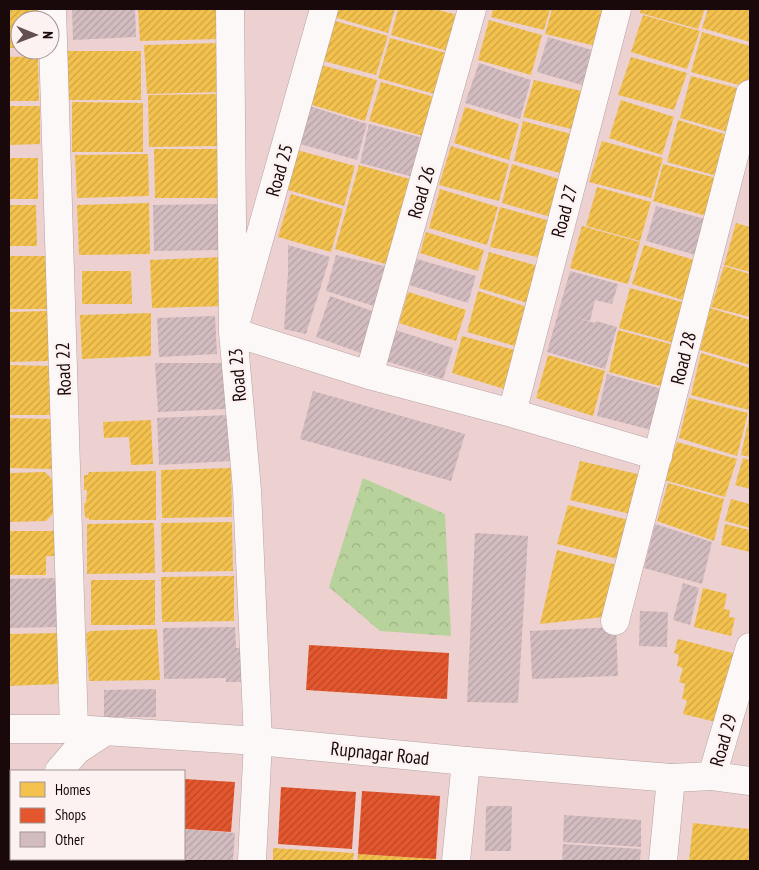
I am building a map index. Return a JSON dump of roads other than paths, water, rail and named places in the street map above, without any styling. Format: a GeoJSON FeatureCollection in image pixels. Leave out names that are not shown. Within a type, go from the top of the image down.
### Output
{"type":"FeatureCollection","features":[{"type":"Feature","properties":{"kind":"street","name":"Road 22"},"geometry":{"type":"LineString","coordinates":[[52,9],[74,729]]}},
{"type":"Feature","properties":{"kind":"street","name":"Road 23"},"geometry":{"type":"LineString","coordinates":[[230,9],[234,332],[247,490],[258,741],[252,861]]}},
{"type":"Feature","properties":{"kind":"street","name":"Road 25"},"geometry":{"type":"LineString","coordinates":[[234,332],[324,9]]}},
{"type":"Feature","properties":{"kind":"street","name":"Road 26"},"geometry":{"type":"LineString","coordinates":[[369,375],[472,9]]}},
{"type":"Feature","properties":{"kind":"street","name":"Road 27"},"geometry":{"type":"LineString","coordinates":[[512,413],[617,9]]}},
{"type":"Feature","properties":{"kind":"street","name":"Road 28"},"geometry":{"type":"LineString","coordinates":[[615,621],[750,94]]}},
{"type":"Feature","properties":{"kind":"street"},"geometry":{"type":"LineString","coordinates":[[234,332],[369,375],[512,413],[658,456]]}},
{"type":"Feature","properties":{"kind":"street","name":"Road 29"},"geometry":{"type":"LineString","coordinates":[[712,776],[750,647]]}},
{"type":"Feature","properties":{"kind":"street","name":"Rupnagar Road"},"geometry":{"type":"LineString","coordinates":[[9,728],[74,729],[258,741],[671,778],[712,776],[750,781]]}},
{"type":"Feature","properties":{"kind":"street"},"geometry":{"type":"LineString","coordinates":[[60,770],[77,750],[106,731]]}},
{"type":"Feature","properties":{"kind":"street"},"geometry":{"type":"LineString","coordinates":[[456,861],[466,761]]}},
{"type":"Feature","properties":{"kind":"street"},"geometry":{"type":"LineString","coordinates":[[663,861],[671,778]]}}]}
